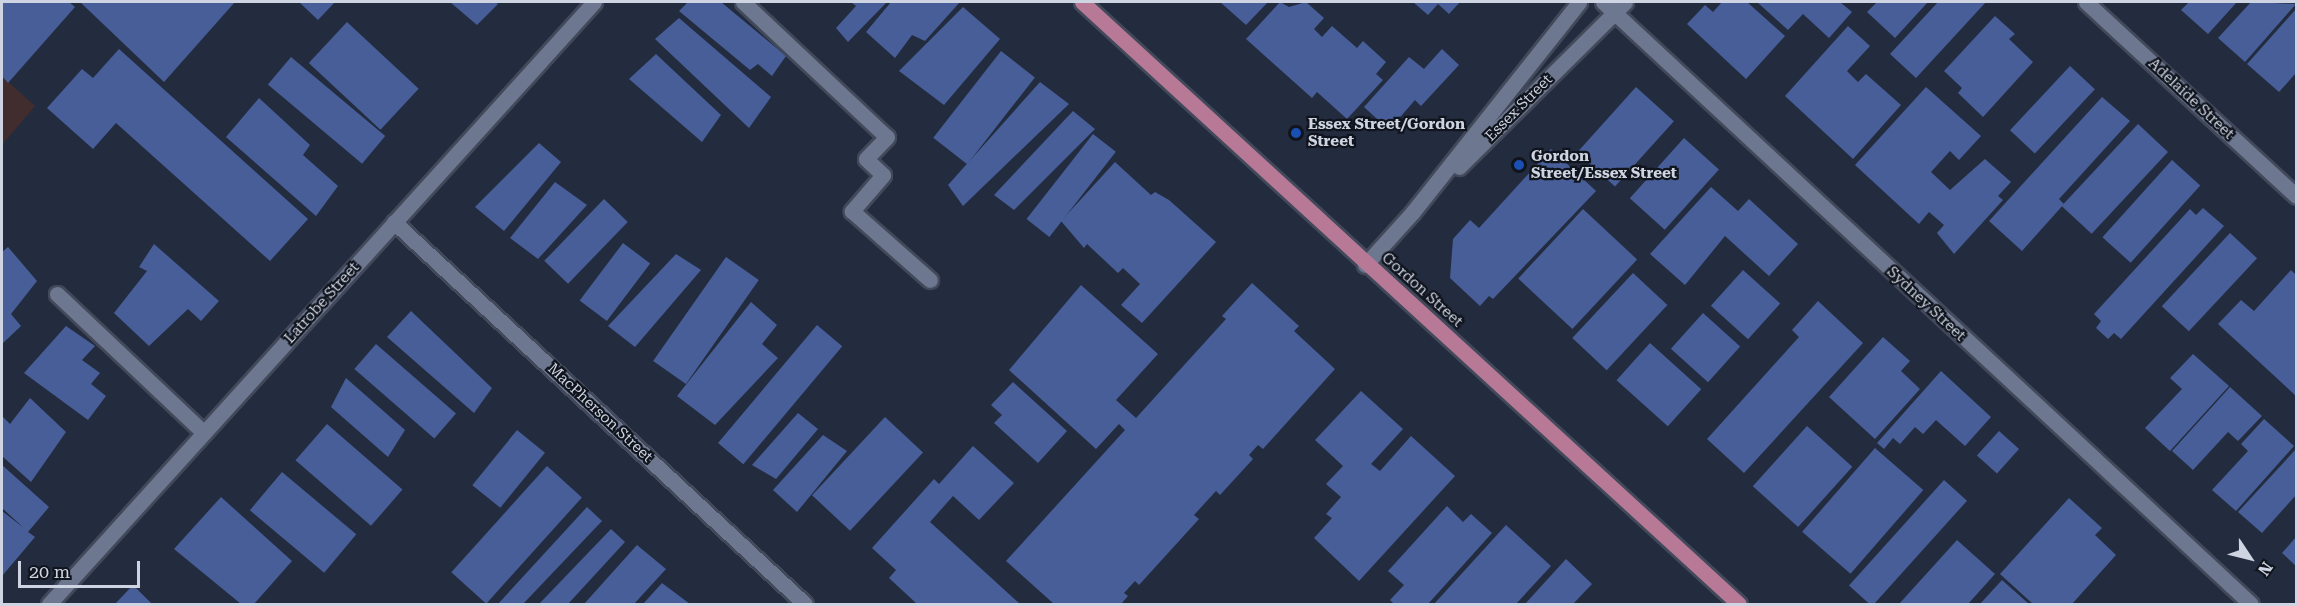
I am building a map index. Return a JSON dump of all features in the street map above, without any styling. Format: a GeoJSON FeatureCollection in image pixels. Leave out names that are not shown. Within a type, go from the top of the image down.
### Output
{"type":"FeatureCollection","features":[{"type":"Feature","properties":{"kind":"main road","name":"Gordon Street"},"geometry":{"type":"LineString","coordinates":[[1082,2],[1365,265],[1739,604]]}},
{"type":"Feature","properties":{"kind":"street","name":"Latrobe Street"},"geometry":{"type":"LineString","coordinates":[[49,604],[594,2]]}},
{"type":"Feature","properties":{"kind":"street"},"geometry":{"type":"LineString","coordinates":[[743,2],[887,137],[866,159],[883,175],[852,211],[930,280]]}},
{"type":"Feature","properties":{"kind":"street","name":"Essex Street"},"geometry":{"type":"LineString","coordinates":[[1412,213],[1579,2]]}},
{"type":"Feature","properties":{"kind":"street","name":"Sydney Street"},"geometry":{"type":"LineString","coordinates":[[1603,2],[1620,7],[2251,604]]}},
{"type":"Feature","properties":{"kind":"street","name":"Adelaide Street"},"geometry":{"type":"LineString","coordinates":[[2086,2],[2296,196]]}},
{"type":"Feature","properties":{"kind":"street","name":"Essex Street"},"geometry":{"type":"LineString","coordinates":[[1365,265],[1412,213],[1620,7]]}},
{"type":"Feature","properties":{"kind":"street","name":"MacPherson Street"},"geometry":{"type":"LineString","coordinates":[[394,222],[805,604]]}},
{"type":"Feature","properties":{"kind":"street"},"geometry":{"type":"LineString","coordinates":[[57,294],[204,433]]}},
{"type":"Feature","properties":{"kind":"shaded area"},"geometry":{"type":"Polygon","coordinates":[[[2,76],[35,106],[2,145],[2,76]]]}},
{"type":"Feature","properties":{"kind":"building"},"geometry":{"type":"Polygon","coordinates":[[[2,2],[69,2],[75,7],[8,83],[2,76],[2,2]]]}},
{"type":"Feature","properties":{"kind":"building"},"geometry":{"type":"Polygon","coordinates":[[[80,2],[235,2],[164,82],[80,2]]]}},
{"type":"Feature","properties":{"kind":"building"},"geometry":{"type":"Polygon","coordinates":[[[299,2],[335,2],[318,20],[299,2]]]}},
{"type":"Feature","properties":{"kind":"building"},"geometry":{"type":"Polygon","coordinates":[[[450,2],[495,2],[498,4],[477,25],[450,2]]]}},
{"type":"Feature","properties":{"kind":"building"},"geometry":{"type":"Polygon","coordinates":[[[688,2],[721,2],[786,56],[772,76],[758,64],[750,70],[679,11],[688,2]]]}},
{"type":"Feature","properties":{"kind":"building"},"geometry":{"type":"Polygon","coordinates":[[[851,2],[887,2],[848,42],[836,28],[856,6],[851,2]]]}},
{"type":"Feature","properties":{"kind":"building"},"geometry":{"type":"Polygon","coordinates":[[[891,2],[960,2],[925,41],[912,35],[895,58],[866,32],[891,2]]]}},
{"type":"Feature","properties":{"kind":"building"},"geometry":{"type":"Polygon","coordinates":[[[1220,2],[1268,2],[1246,25],[1220,2]]]}},
{"type":"Feature","properties":{"kind":"building"},"geometry":{"type":"Polygon","coordinates":[[[1280,2],[1289,7],[1306,2],[1324,18],[1314,29],[1322,37],[1332,26],[1357,48],[1363,41],[1386,62],[1376,74],[1383,80],[1347,119],[1317,92],[1312,98],[1246,39],[1280,2]]]}},
{"type":"Feature","properties":{"kind":"building"},"geometry":{"type":"Polygon","coordinates":[[[1413,2],[1460,2],[1449,14],[1438,4],[1428,15],[1413,2]]]}},
{"type":"Feature","properties":{"kind":"building"},"geometry":{"type":"Polygon","coordinates":[[[1722,2],[1747,2],[1785,36],[1746,79],[1687,24],[1705,5],[1713,12],[1722,2]]]}},
{"type":"Feature","properties":{"kind":"building"},"geometry":{"type":"Polygon","coordinates":[[[1757,2],[1840,2],[1852,12],[1829,38],[1803,14],[1788,30],[1757,2]]]}},
{"type":"Feature","properties":{"kind":"building"},"geometry":{"type":"Polygon","coordinates":[[[1877,2],[1928,2],[1895,38],[1867,12],[1877,2]]]}},
{"type":"Feature","properties":{"kind":"building"},"geometry":{"type":"Polygon","coordinates":[[[1938,2],[1986,2],[1916,78],[1890,54],[1938,2]]]}},
{"type":"Feature","properties":{"kind":"building"},"geometry":{"type":"Polygon","coordinates":[[[2189,2],[2237,2],[2208,34],[2181,10],[2189,2]]]}},
{"type":"Feature","properties":{"kind":"building"},"geometry":{"type":"Polygon","coordinates":[[[2251,2],[2296,4],[2245,62],[2218,38],[2251,2]]]}},
{"type":"Feature","properties":{"kind":"building"},"geometry":{"type":"Polygon","coordinates":[[[963,7],[1000,39],[944,105],[899,71],[963,7]]]}},
{"type":"Feature","properties":{"kind":"building"},"geometry":{"type":"Polygon","coordinates":[[[2296,9],[2296,73],[2279,92],[2247,64],[2296,9]]]}},
{"type":"Feature","properties":{"kind":"building"},"geometry":{"type":"Polygon","coordinates":[[[1995,16],[2015,34],[2009,39],[2033,62],[1983,117],[1958,93],[1962,88],[1944,71],[1995,16]]]}},
{"type":"Feature","properties":{"kind":"building"},"geometry":{"type":"Polygon","coordinates":[[[679,18],[771,97],[749,128],[655,39],[679,18]]]}},
{"type":"Feature","properties":{"kind":"building"},"geometry":{"type":"Polygon","coordinates":[[[347,22],[419,89],[380,130],[309,63],[347,22]]]}},
{"type":"Feature","properties":{"kind":"building"},"geometry":{"type":"Polygon","coordinates":[[[1848,26],[1870,46],[1847,71],[1858,82],[1866,74],[1901,105],[1853,159],[1785,96],[1848,26]]]}},
{"type":"Feature","properties":{"kind":"building"},"geometry":{"type":"Polygon","coordinates":[[[119,49],[308,219],[270,261],[116,123],[93,149],[47,108],[82,69],[93,78],[119,49]]]}},
{"type":"Feature","properties":{"kind":"building"},"geometry":{"type":"Polygon","coordinates":[[[1442,49],[1459,65],[1421,106],[1415,100],[1389,130],[1364,107],[1409,57],[1424,69],[1442,49]]]}},
{"type":"Feature","properties":{"kind":"building"},"geometry":{"type":"Polygon","coordinates":[[[1001,51],[1035,77],[967,164],[933,138],[1001,51]]]}},
{"type":"Feature","properties":{"kind":"building"},"geometry":{"type":"Polygon","coordinates":[[[656,54],[721,115],[702,142],[629,79],[656,54]]]}},
{"type":"Feature","properties":{"kind":"building"},"geometry":{"type":"Polygon","coordinates":[[[291,57],[385,136],[362,164],[268,85],[291,57]]]}},
{"type":"Feature","properties":{"kind":"building"},"geometry":{"type":"Polygon","coordinates":[[[2070,66],[2095,89],[2035,154],[2010,130],[2070,66]]]}},
{"type":"Feature","properties":{"kind":"building"},"geometry":{"type":"Polygon","coordinates":[[[1040,82],[1069,104],[963,206],[948,185],[1040,82]]]}},
{"type":"Feature","properties":{"kind":"building"},"geometry":{"type":"Polygon","coordinates":[[[1636,87],[1674,121],[1615,187],[1577,152],[1636,87]]]}},
{"type":"Feature","properties":{"kind":"building"},"geometry":{"type":"Polygon","coordinates":[[[1926,87],[1981,136],[1959,160],[1950,151],[1931,172],[1950,190],[1985,159],[2011,182],[1998,196],[2003,200],[1954,254],[1937,233],[1944,225],[1929,212],[1919,224],[1855,165],[1926,87]]]}},
{"type":"Feature","properties":{"kind":"building"},"geometry":{"type":"Polygon","coordinates":[[[2102,97],[2130,121],[2059,199],[2064,204],[2022,251],[1989,221],[2102,97]]]}},
{"type":"Feature","properties":{"kind":"building"},"geometry":{"type":"Polygon","coordinates":[[[259,98],[310,145],[303,155],[338,186],[316,216],[226,137],[259,98]]]}},
{"type":"Feature","properties":{"kind":"building"},"geometry":{"type":"Polygon","coordinates":[[[1073,111],[1095,129],[1014,210],[994,195],[1073,111]]]}},
{"type":"Feature","properties":{"kind":"building"},"geometry":{"type":"Polygon","coordinates":[[[2138,124],[2168,152],[2092,234],[2062,206],[2138,124]]]}},
{"type":"Feature","properties":{"kind":"building"},"geometry":{"type":"Polygon","coordinates":[[[1093,134],[1116,152],[1049,237],[1027,219],[1093,134]]]}},
{"type":"Feature","properties":{"kind":"building"},"geometry":{"type":"Polygon","coordinates":[[[1684,138],[1719,169],[1665,230],[1630,198],[1684,138]]]}},
{"type":"Feature","properties":{"kind":"building"},"geometry":{"type":"Polygon","coordinates":[[[539,143],[561,162],[504,231],[475,207],[539,143]]]}},
{"type":"Feature","properties":{"kind":"building"},"geometry":{"type":"Polygon","coordinates":[[[1551,149],[1596,191],[1493,299],[1489,296],[1480,306],[1450,278],[1453,239],[1470,220],[1479,228],[1551,149]]]}},
{"type":"Feature","properties":{"kind":"building"},"geometry":{"type":"Polygon","coordinates":[[[2172,160],[2200,185],[2131,263],[2102,237],[2172,160]]]}},
{"type":"Feature","properties":{"kind":"building"},"geometry":{"type":"Polygon","coordinates":[[[1115,162],[1151,195],[1155,192],[1169,200],[1216,242],[1142,323],[1121,305],[1140,284],[1123,268],[1118,273],[1087,244],[1084,248],[1061,221],[1115,162]]]}},
{"type":"Feature","properties":{"kind":"building"},"geometry":{"type":"Polygon","coordinates":[[[555,182],[587,205],[538,259],[510,238],[555,182]]]}},
{"type":"Feature","properties":{"kind":"building"},"geometry":{"type":"Polygon","coordinates":[[[1711,187],[1738,211],[1749,199],[1798,244],[1769,276],[1725,236],[1685,285],[1650,254],[1711,187]]]}},
{"type":"Feature","properties":{"kind":"building"},"geometry":{"type":"Polygon","coordinates":[[[604,199],[628,222],[568,284],[544,261],[604,199]]]}},
{"type":"Feature","properties":{"kind":"building"},"geometry":{"type":"Polygon","coordinates":[[[2203,208],[2224,226],[2121,339],[2114,333],[2108,339],[2096,328],[2101,321],[2094,314],[2190,209],[2196,215],[2203,208]]]}},
{"type":"Feature","properties":{"kind":"building"},"geometry":{"type":"Polygon","coordinates":[[[1583,209],[1637,259],[1572,329],[1518,278],[1583,209]]]}},
{"type":"Feature","properties":{"kind":"building"},"geometry":{"type":"Polygon","coordinates":[[[2230,233],[2257,258],[2189,331],[2162,306],[2230,233]]]}},
{"type":"Feature","properties":{"kind":"building"},"geometry":{"type":"Polygon","coordinates":[[[623,243],[650,263],[607,321],[580,301],[623,243]]]}},
{"type":"Feature","properties":{"kind":"building"},"geometry":{"type":"Polygon","coordinates":[[[154,244],[219,301],[201,321],[188,309],[149,346],[114,313],[147,271],[139,267],[154,244]]]}},
{"type":"Feature","properties":{"kind":"building"},"geometry":{"type":"Polygon","coordinates":[[[8,247],[37,281],[11,314],[21,326],[2,344],[2,252],[8,247]]]}},
{"type":"Feature","properties":{"kind":"building"},"geometry":{"type":"Polygon","coordinates":[[[676,254],[701,270],[635,347],[608,326],[676,254]]]}},
{"type":"Feature","properties":{"kind":"building"},"geometry":{"type":"Polygon","coordinates":[[[726,257],[759,280],[686,384],[653,361],[726,257]]]}},
{"type":"Feature","properties":{"kind":"building"},"geometry":{"type":"Polygon","coordinates":[[[1743,270],[1780,303],[1748,339],[1711,306],[1743,270]]]}},
{"type":"Feature","properties":{"kind":"building"},"geometry":{"type":"Polygon","coordinates":[[[2291,270],[2296,275],[2296,396],[2218,324],[2241,300],[2254,311],[2291,270]]]}},
{"type":"Feature","properties":{"kind":"building"},"geometry":{"type":"Polygon","coordinates":[[[1633,273],[1667,305],[1607,370],[1572,338],[1633,273]]]}},
{"type":"Feature","properties":{"kind":"building"},"geometry":{"type":"Polygon","coordinates":[[[1252,283],[1299,326],[1294,331],[1335,369],[1263,449],[1258,445],[1249,455],[1253,459],[1220,495],[1216,491],[1194,515],[1199,519],[1139,585],[1135,581],[1124,593],[1128,596],[1121,604],[1054,604],[1006,561],[1125,430],[1119,424],[1096,449],[1009,370],[1081,285],[1158,354],[1116,400],[1136,418],[1226,319],[1222,316],[1252,283]]]}},
{"type":"Feature","properties":{"kind":"building"},"geometry":{"type":"Polygon","coordinates":[[[1818,301],[1863,343],[1744,473],[1707,439],[1799,337],[1792,330],[1818,301]]]}},
{"type":"Feature","properties":{"kind":"building"},"geometry":{"type":"Polygon","coordinates":[[[751,302],[777,325],[762,344],[778,358],[715,425],[677,396],[751,302]]]}},
{"type":"Feature","properties":{"kind":"building"},"geometry":{"type":"Polygon","coordinates":[[[411,311],[492,388],[474,413],[387,337],[411,311]]]}},
{"type":"Feature","properties":{"kind":"building"},"geometry":{"type":"Polygon","coordinates":[[[1703,313],[1740,346],[1708,382],[1671,349],[1703,313]]]}},
{"type":"Feature","properties":{"kind":"building"},"geometry":{"type":"Polygon","coordinates":[[[817,325],[842,346],[743,464],[718,443],[817,325]]]}},
{"type":"Feature","properties":{"kind":"building"},"geometry":{"type":"Polygon","coordinates":[[[66,326],[95,346],[82,360],[100,373],[91,384],[106,396],[88,420],[24,373],[66,326]]]}},
{"type":"Feature","properties":{"kind":"building"},"geometry":{"type":"Polygon","coordinates":[[[1883,337],[1910,361],[1901,371],[1920,389],[1875,439],[1829,397],[1883,337]]]}},
{"type":"Feature","properties":{"kind":"building"},"geometry":{"type":"Polygon","coordinates":[[[1650,343],[1701,389],[1668,426],[1617,380],[1650,343]]]}},
{"type":"Feature","properties":{"kind":"building"},"geometry":{"type":"Polygon","coordinates":[[[376,344],[456,414],[434,438],[354,369],[376,344]]]}},
{"type":"Feature","properties":{"kind":"building"},"geometry":{"type":"Polygon","coordinates":[[[2193,354],[2229,386],[2170,451],[2145,428],[2182,389],[2170,378],[2193,354]]]}},
{"type":"Feature","properties":{"kind":"building"},"geometry":{"type":"Polygon","coordinates":[[[1941,371],[1991,417],[1965,446],[1936,420],[1923,434],[1915,427],[1900,444],[1893,438],[1884,449],[1877,443],[1941,371]]]}},
{"type":"Feature","properties":{"kind":"building"},"geometry":{"type":"Polygon","coordinates":[[[346,378],[405,430],[388,457],[331,407],[346,378]]]}},
{"type":"Feature","properties":{"kind":"building"},"geometry":{"type":"Polygon","coordinates":[[[1013,382],[1067,431],[1038,463],[994,423],[1002,415],[991,405],[1013,382]]]}},
{"type":"Feature","properties":{"kind":"building"},"geometry":{"type":"Polygon","coordinates":[[[2230,387],[2262,416],[2238,441],[2228,432],[2193,470],[2172,451],[2230,387]]]}},
{"type":"Feature","properties":{"kind":"building"},"geometry":{"type":"Polygon","coordinates":[[[1361,391],[1403,429],[1371,464],[1380,471],[1411,436],[1455,476],[1359,581],[1314,538],[1332,518],[1326,514],[1341,497],[1326,484],[1343,466],[1315,440],[1361,391]]]}},
{"type":"Feature","properties":{"kind":"building"},"geometry":{"type":"Polygon","coordinates":[[[30,398],[66,432],[31,482],[2,456],[2,416],[10,424],[30,398]]]}},
{"type":"Feature","properties":{"kind":"building"},"geometry":{"type":"Polygon","coordinates":[[[798,413],[818,429],[776,479],[752,465],[798,413]]]}},
{"type":"Feature","properties":{"kind":"building"},"geometry":{"type":"Polygon","coordinates":[[[885,417],[923,452],[850,531],[812,495],[885,417]]]}},
{"type":"Feature","properties":{"kind":"building"},"geometry":{"type":"Polygon","coordinates":[[[2264,419],[2294,446],[2236,511],[2212,490],[2248,451],[2241,444],[2264,419]]]}},
{"type":"Feature","properties":{"kind":"building"},"geometry":{"type":"Polygon","coordinates":[[[327,424],[402,490],[371,526],[296,460],[327,424]]]}},
{"type":"Feature","properties":{"kind":"building"},"geometry":{"type":"Polygon","coordinates":[[[1807,426],[1852,467],[1798,527],[1753,486],[1807,426]]]}},
{"type":"Feature","properties":{"kind":"building"},"geometry":{"type":"Polygon","coordinates":[[[517,430],[545,453],[500,508],[472,485],[517,430]]]}},
{"type":"Feature","properties":{"kind":"building"},"geometry":{"type":"Polygon","coordinates":[[[1999,431],[2019,449],[1997,474],[1977,456],[1999,431]]]}},
{"type":"Feature","properties":{"kind":"building"},"geometry":{"type":"Polygon","coordinates":[[[823,435],[847,451],[797,512],[773,490],[823,435]]]}},
{"type":"Feature","properties":{"kind":"building"},"geometry":{"type":"Polygon","coordinates":[[[973,446],[1014,483],[979,520],[953,496],[930,522],[1020,604],[917,604],[889,578],[896,570],[872,548],[934,479],[939,484],[973,446]]]}},
{"type":"Feature","properties":{"kind":"building"},"geometry":{"type":"Polygon","coordinates":[[[1875,448],[1923,490],[1850,574],[1802,532],[1875,448]]]}},
{"type":"Feature","properties":{"kind":"building"},"geometry":{"type":"Polygon","coordinates":[[[2296,449],[2296,495],[2262,533],[2238,512],[2296,449]]]}},
{"type":"Feature","properties":{"kind":"building"},"geometry":{"type":"Polygon","coordinates":[[[2,465],[49,507],[28,532],[35,537],[2,576],[2,511],[24,528],[2,508],[2,465]]]}},
{"type":"Feature","properties":{"kind":"building"},"geometry":{"type":"Polygon","coordinates":[[[547,466],[582,497],[486,604],[451,572],[547,466]]]}},
{"type":"Feature","properties":{"kind":"building"},"geometry":{"type":"Polygon","coordinates":[[[282,472],[356,534],[324,573],[250,510],[282,472]]]}},
{"type":"Feature","properties":{"kind":"building"},"geometry":{"type":"Polygon","coordinates":[[[1944,480],[1967,501],[1874,604],[1870,604],[1849,586],[1944,480]]]}},
{"type":"Feature","properties":{"kind":"building"},"geometry":{"type":"Polygon","coordinates":[[[221,497],[292,561],[254,604],[241,604],[174,549],[221,497]]]}},
{"type":"Feature","properties":{"kind":"building"},"geometry":{"type":"Polygon","coordinates":[[[2069,498],[2102,528],[2095,535],[2116,555],[2072,604],[2033,604],[2000,574],[2069,498]]]}},
{"type":"Feature","properties":{"kind":"building"},"geometry":{"type":"Polygon","coordinates":[[[1447,506],[1463,522],[1471,514],[1492,533],[1428,604],[1394,604],[1390,600],[1404,585],[1388,571],[1447,506]]]}},
{"type":"Feature","properties":{"kind":"building"},"geometry":{"type":"Polygon","coordinates":[[[587,507],[602,521],[523,604],[498,604],[587,507]]]}},
{"type":"Feature","properties":{"kind":"building"},"geometry":{"type":"Polygon","coordinates":[[[1506,525],[1551,566],[1516,604],[1434,604],[1506,525]]]}},
{"type":"Feature","properties":{"kind":"building"},"geometry":{"type":"Polygon","coordinates":[[[611,529],[625,542],[568,604],[539,604],[611,529]]]}},
{"type":"Feature","properties":{"kind":"building"},"geometry":{"type":"Polygon","coordinates":[[[2296,537],[2296,566],[2282,553],[2296,537]]]}},
{"type":"Feature","properties":{"kind":"building"},"geometry":{"type":"Polygon","coordinates":[[[1957,540],[1995,574],[1968,604],[1899,604],[1957,540]]]}},
{"type":"Feature","properties":{"kind":"building"},"geometry":{"type":"Polygon","coordinates":[[[637,545],[666,569],[634,604],[584,604],[637,545]]]}},
{"type":"Feature","properties":{"kind":"building"},"geometry":{"type":"Polygon","coordinates":[[[1566,559],[1592,584],[1573,604],[1525,604],[1566,559]]]}},
{"type":"Feature","properties":{"kind":"building"},"geometry":{"type":"Polygon","coordinates":[[[2002,580],[2029,604],[1980,604],[2002,580]]]}},
{"type":"Feature","properties":{"kind":"building"},"geometry":{"type":"Polygon","coordinates":[[[662,583],[690,604],[643,604],[662,583]]]}},
{"type":"Feature","properties":{"kind":"building"},"geometry":{"type":"Polygon","coordinates":[[[133,585],[152,604],[115,604],[133,585]]]}},
{"type":"Feature","properties":{"kind":"place","name":"Essex Street/Gordon Street"},"geometry":{"type":"Point","coordinates":[1296,133]}},
{"type":"Feature","properties":{"kind":"place","name":"Gordon Street/Essex Street"},"geometry":{"type":"Point","coordinates":[1519,165]}}]}
